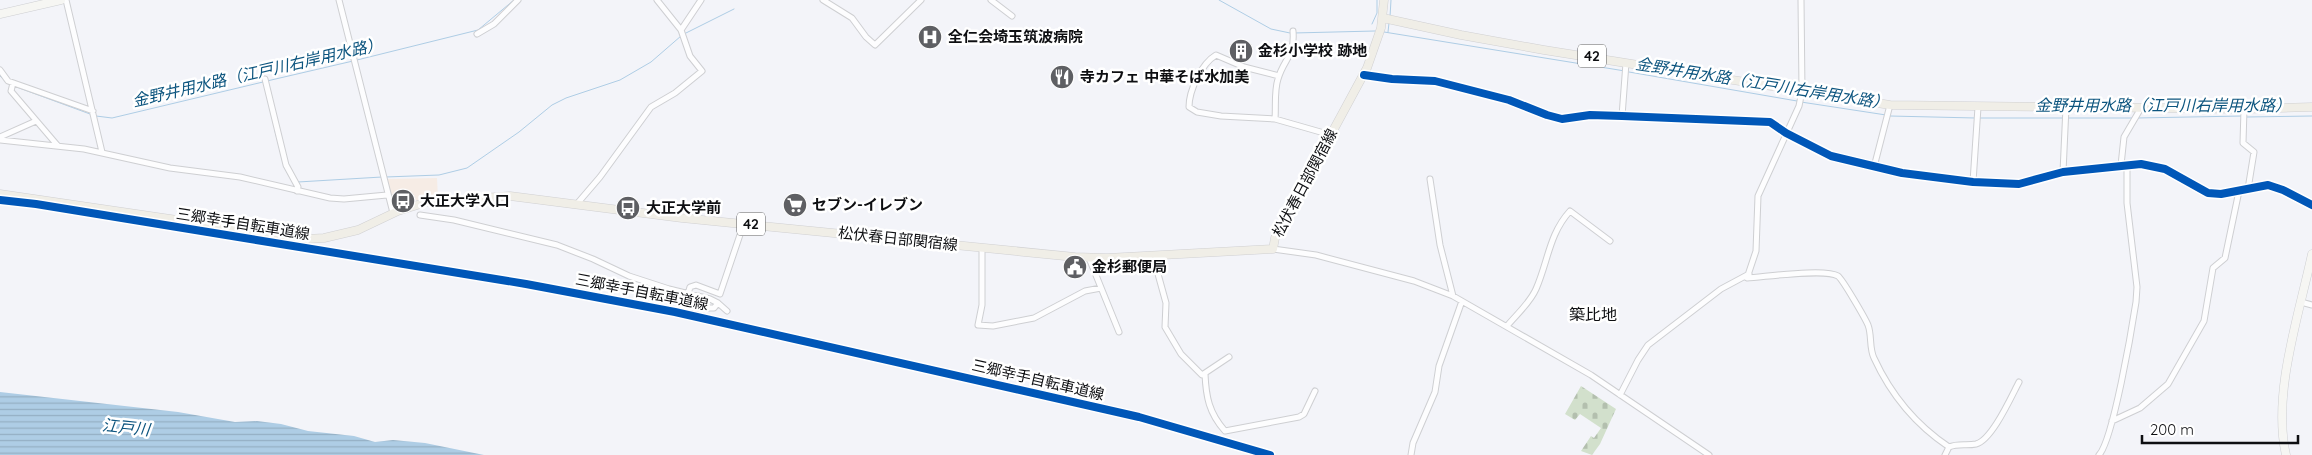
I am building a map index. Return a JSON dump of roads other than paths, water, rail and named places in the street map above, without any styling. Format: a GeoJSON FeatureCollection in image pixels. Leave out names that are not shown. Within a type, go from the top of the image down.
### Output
{"type":"FeatureCollection","features":[{"type":"Feature","properties":{"kind":"main road","name":"松伏春日部関宿線"},"geometry":{"type":"LineString","coordinates":[[0,194],[306,239],[324,238],[358,230],[393,213],[427,202],[510,196],[744,223],[1089,258],[1273,249],[1275,238],[1364,75],[1380,32],[1384,0]]}},
{"type":"Feature","properties":{"kind":"main road","name":"42"},"geometry":{"type":"LineString","coordinates":[[1383,18],[1461,35],[1890,105],[2244,109],[2312,107]]}},
{"type":"Feature","properties":{"kind":"street"},"geometry":{"type":"LineString","coordinates":[[0,14],[60,0]]}},
{"type":"Feature","properties":{"kind":"street"},"geometry":{"type":"LineString","coordinates":[[66,0],[102,152]]}},
{"type":"Feature","properties":{"kind":"street"},"geometry":{"type":"LineString","coordinates":[[339,0],[393,213]]}},
{"type":"Feature","properties":{"kind":"street"},"geometry":{"type":"LineString","coordinates":[[477,34],[486,30],[518,0]]}},
{"type":"Feature","properties":{"kind":"street"},"geometry":{"type":"LineString","coordinates":[[576,205],[600,177],[652,107],[675,93],[702,71],[690,56],[683,33],[657,0]]}},
{"type":"Feature","properties":{"kind":"street"},"geometry":{"type":"LineString","coordinates":[[683,33],[701,0]]}},
{"type":"Feature","properties":{"kind":"street"},"geometry":{"type":"LineString","coordinates":[[823,0],[852,18],[869,44],[875,45],[920,0]]}},
{"type":"Feature","properties":{"kind":"street"},"geometry":{"type":"LineString","coordinates":[[991,0],[1012,16]]}},
{"type":"Feature","properties":{"kind":"street"},"geometry":{"type":"LineString","coordinates":[[1802,0],[1802,91],[1798,106],[1758,196],[1756,251],[1747,278],[1814,273],[1829,273],[1838,276],[1868,325],[1873,357],[1898,400],[1929,434],[1949,447],[1977,444],[1989,435],[2019,382]]}},
{"type":"Feature","properties":{"kind":"street"},"geometry":{"type":"LineString","coordinates":[[482,24],[486,30]]}},
{"type":"Feature","properties":{"kind":"street"},"geometry":{"type":"LineString","coordinates":[[1275,119],[1279,76],[1295,41],[1293,34]]}},
{"type":"Feature","properties":{"kind":"street"},"geometry":{"type":"LineString","coordinates":[[1279,76],[1244,67],[1216,55],[1197,78],[1189,101],[1191,110],[1275,119],[1330,135]]}},
{"type":"Feature","properties":{"kind":"street"},"geometry":{"type":"LineString","coordinates":[[1622,116],[1626,63]]}},
{"type":"Feature","properties":{"kind":"street"},"geometry":{"type":"LineString","coordinates":[[0,70],[13,85],[93,112]]}},
{"type":"Feature","properties":{"kind":"street"},"geometry":{"type":"LineString","coordinates":[[1364,75],[1392,79],[1435,81],[1509,100],[1562,119],[1590,116],[1622,116],[1770,122],[1786,133],[1831,156],[1874,167],[1973,182],[2019,184],[2063,172],[2124,164],[2156,166],[2165,168],[2208,193],[2221,194],[2268,185],[2312,204]]}},
{"type":"Feature","properties":{"kind":"street"},"geometry":{"type":"LineString","coordinates":[[266,81],[286,165],[298,187],[297,191]]}},
{"type":"Feature","properties":{"kind":"street"},"geometry":{"type":"LineString","coordinates":[[13,85],[11,91],[58,146]]}},
{"type":"Feature","properties":{"kind":"street"},"geometry":{"type":"LineString","coordinates":[[1874,167],[1890,105]]}},
{"type":"Feature","properties":{"kind":"street"},"geometry":{"type":"LineString","coordinates":[[1973,182],[1978,107]]}},
{"type":"Feature","properties":{"kind":"street"},"geometry":{"type":"LineString","coordinates":[[2063,172],[2066,107]]}},
{"type":"Feature","properties":{"kind":"street"},"geometry":{"type":"LineString","coordinates":[[2099,455],[2103,451],[2112,421],[2136,302],[2137,287],[2127,203],[2124,138],[2141,108]]}},
{"type":"Feature","properties":{"kind":"street"},"geometry":{"type":"LineString","coordinates":[[2244,109],[2243,143],[2254,152],[2248,189]]}},
{"type":"Feature","properties":{"kind":"street"},"geometry":{"type":"LineString","coordinates":[[0,138],[36,121]]}},
{"type":"Feature","properties":{"kind":"street"},"geometry":{"type":"LineString","coordinates":[[0,138],[102,152],[170,168],[240,177],[330,198],[344,199],[387,195]]}},
{"type":"Feature","properties":{"kind":"street"},"geometry":{"type":"LineString","coordinates":[[1430,179],[1440,245],[1454,296]]}},
{"type":"Feature","properties":{"kind":"street"},"geometry":{"type":"LineString","coordinates":[[2112,421],[2140,408],[2168,384],[2204,321],[2213,268],[2226,258],[2239,191]]}},
{"type":"Feature","properties":{"kind":"street"},"geometry":{"type":"LineString","coordinates":[[1507,326],[1536,289],[1548,247],[1560,224],[1570,211],[1610,241]]}},
{"type":"Feature","properties":{"kind":"street"},"geometry":{"type":"LineString","coordinates":[[420,215],[454,220],[540,240],[593,259],[629,276],[718,303],[727,311]]}},
{"type":"Feature","properties":{"kind":"street"},"geometry":{"type":"LineString","coordinates":[[688,294],[690,287],[696,285],[720,294],[744,223]]}},
{"type":"Feature","properties":{"kind":"street"},"geometry":{"type":"LineString","coordinates":[[982,248],[982,305],[978,326],[993,326],[1034,318],[1085,291],[1101,288]]}},
{"type":"Feature","properties":{"kind":"street"},"geometry":{"type":"LineString","coordinates":[[1273,249],[1316,255],[1414,281],[1454,296],[1620,395],[1710,455]]}},
{"type":"Feature","properties":{"kind":"street"},"geometry":{"type":"LineString","coordinates":[[2286,455],[2282,435],[2282,399],[2312,254]]}},
{"type":"Feature","properties":{"kind":"street"},"geometry":{"type":"LineString","coordinates":[[1153,256],[1166,303],[1165,327],[1181,354],[1202,375],[1229,357]]}},
{"type":"Feature","properties":{"kind":"street"},"geometry":{"type":"LineString","coordinates":[[1089,258],[1119,332]]}},
{"type":"Feature","properties":{"kind":"street"},"geometry":{"type":"LineString","coordinates":[[1620,395],[1638,360],[1648,346],[1721,289],[1749,274]]}},
{"type":"Feature","properties":{"kind":"street"},"geometry":{"type":"LineString","coordinates":[[1411,455],[1435,392],[1439,366],[1462,301]]}},
{"type":"Feature","properties":{"kind":"street"},"geometry":{"type":"LineString","coordinates":[[2301,302],[2312,305]]}},
{"type":"Feature","properties":{"kind":"street"},"geometry":{"type":"LineString","coordinates":[[678,312],[683,308],[714,308],[718,303]]}},
{"type":"Feature","properties":{"kind":"street"},"geometry":{"type":"LineString","coordinates":[[1205,374],[1207,400],[1212,415],[1222,431],[1299,417],[1304,414],[1315,391]]}},
{"type":"Feature","properties":{"kind":"street"},"geometry":{"type":"LineString","coordinates":[[1945,455],[1949,447]]}},
{"type":"Feature","properties":{"kind":"water","name":"江戸川"},"geometry":{"type":"Polygon","coordinates":[[[0,392],[178,412],[235,422],[257,421],[281,424],[308,431],[354,436],[375,442],[393,440],[425,443],[484,455],[0,455],[0,392]]]}},
{"type":"Feature","properties":{"kind":"waterway","name":"金野井用水路（江戸川右岸用水路）"},"geometry":{"type":"LineString","coordinates":[[357,60],[478,30],[514,0]]}},
{"type":"Feature","properties":{"kind":"waterway","name":"金野井用水路（江戸川右岸用水路）"},"geometry":{"type":"LineString","coordinates":[[1219,0],[1271,29],[1290,33]]}},
{"type":"Feature","properties":{"kind":"waterway"},"geometry":{"type":"LineString","coordinates":[[1372,24],[1377,13],[1377,0]]}},
{"type":"Feature","properties":{"kind":"waterway"},"geometry":{"type":"LineString","coordinates":[[1390,17],[1391,0]]}},
{"type":"Feature","properties":{"kind":"waterway"},"geometry":{"type":"LineString","coordinates":[[684,34],[734,9]]}},
{"type":"Feature","properties":{"kind":"waterway"},"geometry":{"type":"LineString","coordinates":[[1388,32],[1389,23]]}},
{"type":"Feature","properties":{"kind":"waterway","name":"金野井用水路（江戸川右岸用水路）"},"geometry":{"type":"LineString","coordinates":[[1294,33],[1375,31]]}},
{"type":"Feature","properties":{"kind":"waterway","name":"金野井用水路（江戸川右岸用水路）"},"geometry":{"type":"LineString","coordinates":[[1384,32],[1625,71]]}},
{"type":"Feature","properties":{"kind":"waterway"},"geometry":{"type":"LineString","coordinates":[[386,177],[439,175],[467,168],[519,132],[552,105],[566,98],[620,80],[651,62],[681,36]]}},
{"type":"Feature","properties":{"kind":"waterway","name":"金野井用水路（江戸川右岸用水路）"},"geometry":{"type":"LineString","coordinates":[[267,81],[353,61]]}},
{"type":"Feature","properties":{"kind":"waterway","name":"金野井用水路（江戸川右岸用水路）"},"geometry":{"type":"LineString","coordinates":[[1629,72],[1797,101]]}},
{"type":"Feature","properties":{"kind":"waterway","name":"金野井用水路（江戸川右岸用水路）"},"geometry":{"type":"LineString","coordinates":[[0,76],[6,82]]}},
{"type":"Feature","properties":{"kind":"waterway","name":"金野井用水路（江戸川右岸用水路）"},"geometry":{"type":"LineString","coordinates":[[96,116],[112,118],[263,82]]}},
{"type":"Feature","properties":{"kind":"waterway","name":"金野井用水路（江戸川右岸用水路）"},"geometry":{"type":"LineString","coordinates":[[14,86],[90,114]]}},
{"type":"Feature","properties":{"kind":"waterway","name":"金野井用水路（江戸川右岸用水路）"},"geometry":{"type":"LineString","coordinates":[[1801,102],[1886,115]]}},
{"type":"Feature","properties":{"kind":"waterway","name":"金野井用水路（江戸川右岸用水路）"},"geometry":{"type":"LineString","coordinates":[[1890,116],[1975,118]]}},
{"type":"Feature","properties":{"kind":"waterway","name":"金野井用水路（江戸川右岸用水路）"},"geometry":{"type":"LineString","coordinates":[[2137,118],[2243,116]]}},
{"type":"Feature","properties":{"kind":"waterway","name":"金野井用水路（江戸川右岸用水路）"},"geometry":{"type":"LineString","coordinates":[[2247,117],[2312,116]]}},
{"type":"Feature","properties":{"kind":"waterway","name":"金野井用水路（江戸川右岸用水路）"},"geometry":{"type":"LineString","coordinates":[[1979,118],[2063,118]]}},
{"type":"Feature","properties":{"kind":"waterway","name":"金野井用水路（江戸川右岸用水路）"},"geometry":{"type":"LineString","coordinates":[[2067,118],[2133,118]]}},
{"type":"Feature","properties":{"kind":"waterway"},"geometry":{"type":"LineString","coordinates":[[275,131],[282,158]]}},
{"type":"Feature","properties":{"kind":"waterway"},"geometry":{"type":"LineString","coordinates":[[284,167],[292,181]]}},
{"type":"Feature","properties":{"kind":"waterway"},"geometry":{"type":"LineString","coordinates":[[298,182],[382,177]]}},
{"type":"Feature","properties":{"kind":"place","name":"全仁会埼玉筑波病院"},"geometry":{"type":"Point","coordinates":[930,37]}},
{"type":"Feature","properties":{"kind":"place","name":"金杉小学校 跡地"},"geometry":{"type":"Point","coordinates":[1241,51]}},
{"type":"Feature","properties":{"kind":"place","name":"寺カフェ 中華そば水加美"},"geometry":{"type":"Point","coordinates":[1062,77]}},
{"type":"Feature","properties":{"kind":"place","name":"大正大学入口"},"geometry":{"type":"Point","coordinates":[403,201]}},
{"type":"Feature","properties":{"kind":"place","name":"セブン-イレブン"},"geometry":{"type":"Point","coordinates":[795,205]}},
{"type":"Feature","properties":{"kind":"place","name":"大正大学前"},"geometry":{"type":"Point","coordinates":[628,208]}},
{"type":"Feature","properties":{"kind":"place","name":"金杉郵便局"},"geometry":{"type":"Point","coordinates":[1075,267]}},
{"type":"Feature","properties":{"kind":"district","name":"築比地"},"geometry":{"type":"Point","coordinates":[1593,314]}}]}
